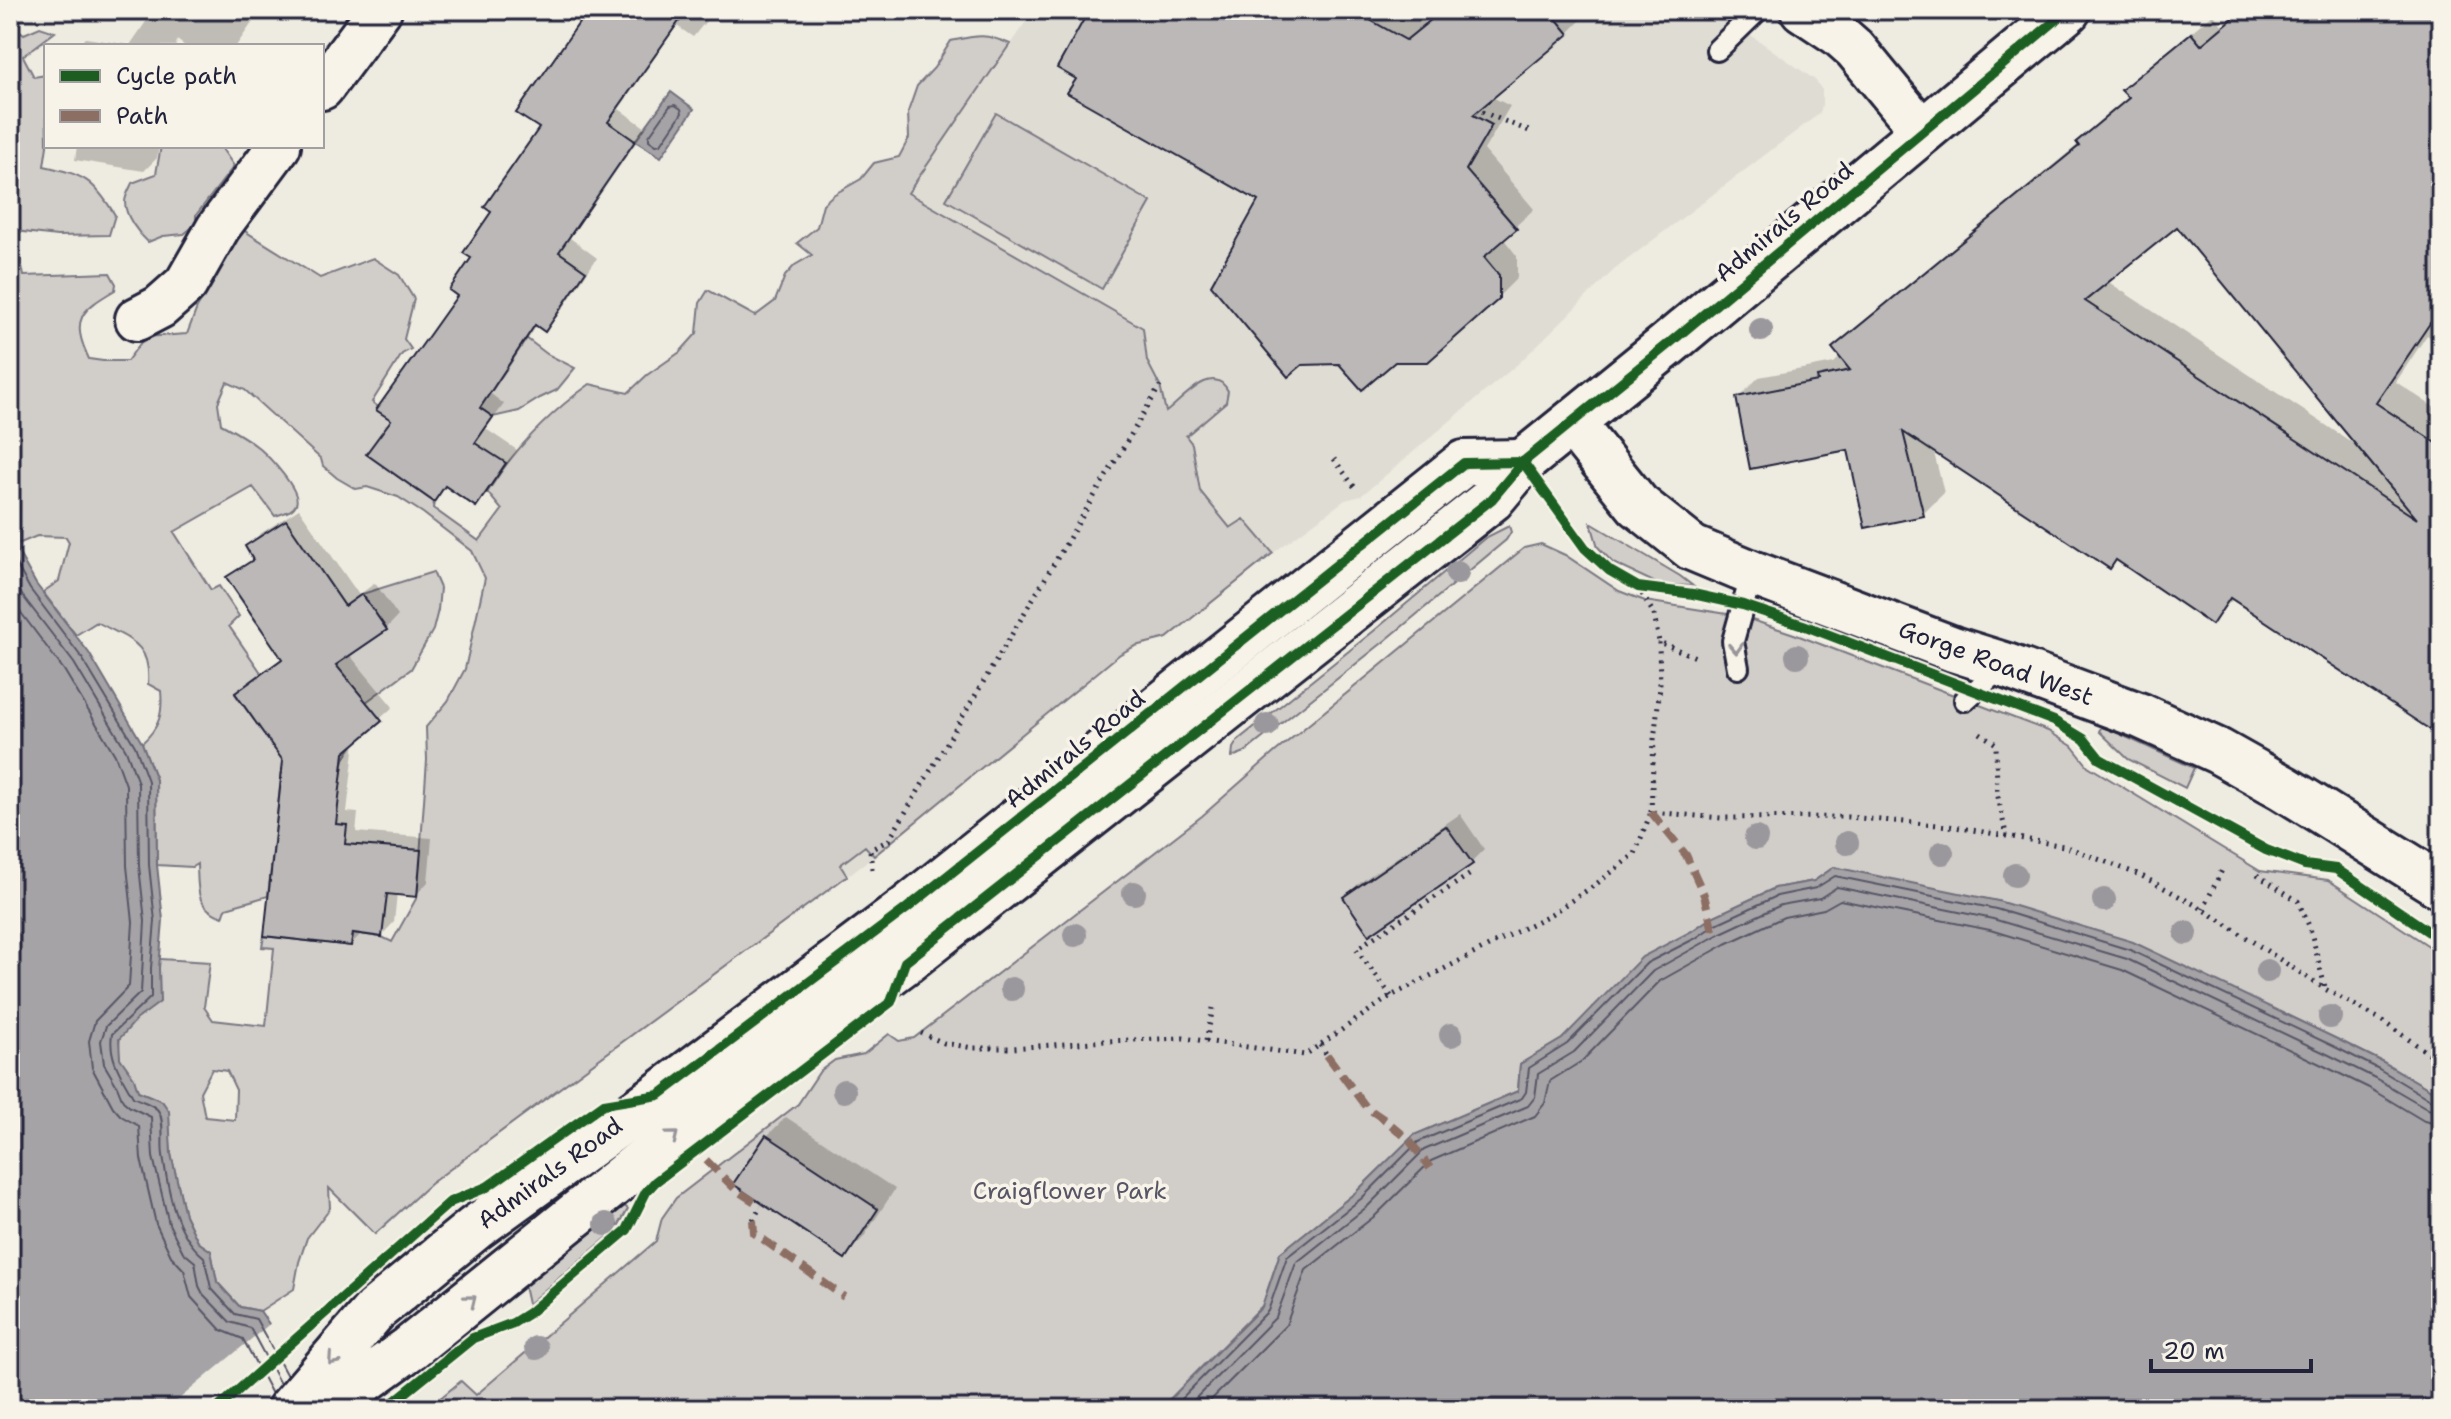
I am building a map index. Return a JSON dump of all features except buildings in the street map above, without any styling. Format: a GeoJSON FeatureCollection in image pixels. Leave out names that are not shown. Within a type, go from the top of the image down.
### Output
{"type":"FeatureCollection","features":[{"type":"Feature","properties":{"kind":"main road","name":"Admirals Road"},"geometry":{"type":"LineString","coordinates":[[325,1409],[410,1348],[703,1112],[905,962],[1492,499],[1523,462],[2068,10]]}},
{"type":"Feature","properties":{"kind":"main road","name":"Gorge Road West"},"geometry":{"type":"LineString","coordinates":[[1572,423],[1638,505],[1692,548],[1953,649],[2141,716],[2218,751],[2284,788],[2441,886]]}},
{"type":"Feature","properties":{"kind":"main road","name":"Admirals Road"},"geometry":{"type":"LineString","coordinates":[[290,1409],[375,1310],[475,1228],[671,1086],[906,909],[1464,463],[1523,462]]}},
{"type":"Feature","properties":{"kind":"street"},"geometry":{"type":"LineString","coordinates":[[324,85],[380,10]]}},
{"type":"Feature","properties":{"kind":"street"},"geometry":{"type":"LineString","coordinates":[[1802,10],[1855,49],[1923,132]]}},
{"type":"Feature","properties":{"kind":"street"},"geometry":{"type":"LineString","coordinates":[[137,319],[160,307],[186,284],[218,228],[278,148]]}},
{"type":"Feature","properties":{"kind":"lane"},"geometry":{"type":"LineString","coordinates":[[1717,50],[1758,10]]}},
{"type":"Feature","properties":{"kind":"lane"},"geometry":{"type":"LineString","coordinates":[[1738,668],[1733,641],[1752,573]]}},
{"type":"Feature","properties":{"kind":"lane"},"geometry":{"type":"LineString","coordinates":[[1965,700],[2004,665]]}},
{"type":"Feature","properties":{"kind":"path"},"geometry":{"type":"LineString","coordinates":[[1482,112],[1529,131]]}},
{"type":"Feature","properties":{"kind":"path"},"geometry":{"type":"LineString","coordinates":[[872,869],[870,850],[889,840],[1160,386]]}},
{"type":"Feature","properties":{"kind":"path"},"geometry":{"type":"LineString","coordinates":[[1334,459],[1361,496]]}},
{"type":"Feature","properties":{"kind":"path"},"geometry":{"type":"LineString","coordinates":[[1633,585],[1652,589]]}},
{"type":"Feature","properties":{"kind":"path"},"geometry":{"type":"LineString","coordinates":[[921,1033],[944,1043],[973,1048],[1184,1038],[1305,1055],[1391,996],[1551,914],[1635,854],[1651,812],[1660,687],[1659,642],[1654,614],[1633,585]]}},
{"type":"Feature","properties":{"kind":"path"},"geometry":{"type":"LineString","coordinates":[[1659,642],[1701,659],[1738,668]]}},
{"type":"Feature","properties":{"kind":"path"},"geometry":{"type":"LineString","coordinates":[[1998,771],[1997,792],[2006,834]]}},
{"type":"Feature","properties":{"kind":"path"},"geometry":{"type":"LineString","coordinates":[[1651,812],[1721,818],[1848,817],[2006,834],[2064,846],[2140,875],[2203,909],[2325,989],[2378,1018],[2441,1062]]}},
{"type":"Feature","properties":{"kind":"path"},"geometry":{"type":"LineString","coordinates":[[2203,909],[2224,866]]}},
{"type":"Feature","properties":{"kind":"path"},"geometry":{"type":"LineString","coordinates":[[1391,996],[1356,949],[1472,873]]}},
{"type":"Feature","properties":{"kind":"path"},"geometry":{"type":"LineString","coordinates":[[2257,875],[2298,901],[2310,928],[2325,989]]}},
{"type":"Feature","properties":{"kind":"path"},"geometry":{"type":"LineString","coordinates":[[1206,1041],[1213,1008]]}},
{"type":"Feature","properties":{"kind":"path"},"geometry":{"type":"LineString","coordinates":[[1320,1045],[1327,1055]]}},
{"type":"Feature","properties":{"kind":"path"},"geometry":{"type":"LineString","coordinates":[[753,1220],[761,1206]]}},
{"type":"Feature","properties":{"kind":"shaded area"},"geometry":{"type":"Polygon","coordinates":[[[1034,10],[1715,10],[1815,80],[1822,90],[1822,104],[1820,113],[1615,269],[1520,362],[1361,496],[1345,500],[1167,638],[1135,646],[1120,654],[874,856],[430,1184],[375,1234],[392,942],[430,872],[1034,10]]]}},
{"type":"Feature","properties":{"kind":"green space"},"geometry":{"type":"Polygon","coordinates":[[[10,23],[24,34],[40,27],[55,32],[23,56],[34,77],[44,75],[44,148],[47,148],[44,166],[86,180],[100,193],[115,215],[109,235],[57,236],[15,231],[24,276],[110,273],[116,284],[115,290],[87,310],[80,325],[89,359],[127,361],[145,337],[187,334],[197,308],[243,230],[320,278],[373,258],[399,275],[414,299],[404,339],[411,349],[402,354],[372,402],[392,418],[396,475],[434,502],[433,508],[479,541],[502,510],[487,492],[509,461],[547,420],[590,384],[628,393],[680,352],[697,333],[700,303],[708,290],[755,316],[775,301],[785,276],[795,265],[812,255],[797,243],[817,227],[823,204],[861,179],[874,163],[899,157],[909,138],[908,112],[917,86],[934,68],[951,41],[975,36],[994,38],[1010,44],[908,193],[1143,328],[1147,361],[1160,386],[1166,412],[1206,381],[1222,383],[1228,391],[1226,402],[1186,436],[1192,444],[1200,491],[1230,528],[1244,519],[1273,553],[1167,638],[1135,646],[1120,654],[874,856],[865,846],[840,865],[847,876],[430,1184],[375,1234],[329,1188],[330,1208],[307,1238],[294,1289],[260,1311],[240,1307],[217,1282],[211,1251],[198,1242],[185,1215],[171,1154],[168,1111],[162,1101],[138,1091],[120,1058],[120,1036],[131,994],[143,958],[210,962],[204,1007],[213,1020],[266,1026],[274,948],[262,947],[264,936],[351,946],[353,933],[382,937],[392,942],[417,897],[427,760],[426,727],[448,701],[465,669],[485,578],[472,551],[423,513],[398,497],[367,487],[356,489],[337,478],[323,466],[321,459],[245,390],[227,382],[218,403],[221,424],[250,441],[269,458],[294,491],[297,498],[295,507],[275,516],[253,487],[174,532],[211,590],[219,586],[239,616],[229,626],[262,674],[235,694],[254,720],[387,630],[362,594],[433,572],[440,588],[433,630],[411,669],[366,702],[341,775],[282,769],[268,896],[226,908],[223,917],[207,909],[200,897],[197,864],[192,867],[157,865],[156,780],[142,743],[159,719],[161,691],[148,684],[146,659],[142,651],[128,638],[97,622],[76,635],[43,592],[59,581],[69,542],[66,537],[37,536],[18,544],[19,467],[15,439],[19,397],[10,377],[10,360],[20,310],[10,298],[10,23]],[[212,1069],[200,1092],[205,1117],[235,1120],[236,1090],[227,1071],[212,1069]]]}},
{"type":"Feature","properties":{"kind":"green space"},"geometry":{"type":"Polygon","coordinates":[[[996,113],[1151,202],[1102,289],[946,200],[996,113]]]}},
{"type":"Feature","properties":{"kind":"green space"},"geometry":{"type":"Polygon","coordinates":[[[161,148],[221,148],[234,166],[196,215],[196,224],[184,234],[163,236],[148,242],[136,229],[125,200],[132,183],[156,174],[161,148]]]}},
{"type":"Feature","properties":{"kind":"green space"},"geometry":{"type":"Polygon","coordinates":[[[526,338],[547,354],[575,368],[557,390],[519,411],[493,417],[463,396],[526,338]]]}},
{"type":"Feature","properties":{"kind":"green space"},"geometry":{"type":"Polygon","coordinates":[[[1591,523],[1693,586],[1658,584],[1613,563],[1598,547],[1591,523]]]}},
{"type":"Feature","properties":{"kind":"green space"},"geometry":{"type":"Polygon","coordinates":[[[1509,526],[1511,532],[1506,540],[1245,752],[1232,757],[1238,740],[1485,538],[1509,526]]]}},
{"type":"Feature","properties":{"kind":"green space","name":"Craigflower Park"},"geometry":{"type":"Polygon","coordinates":[[[1541,544],[1565,555],[1619,591],[1645,601],[1740,616],[2048,731],[2072,746],[2088,766],[2260,871],[2328,880],[2441,954],[2441,1096],[2383,1062],[2287,1015],[1834,867],[1814,881],[1775,888],[1712,917],[1588,1014],[1562,1039],[1520,1064],[1518,1091],[1414,1135],[1356,1192],[1280,1253],[1262,1306],[1160,1409],[427,1409],[461,1381],[476,1395],[656,1241],[662,1218],[676,1198],[798,1104],[820,1071],[835,1060],[864,1054],[889,1034],[899,1041],[914,1038],[1202,816],[1275,752],[1524,548],[1541,544]]]}},
{"type":"Feature","properties":{"kind":"green space"},"geometry":{"type":"Polygon","coordinates":[[[2102,726],[2194,768],[2185,788],[2128,759],[2099,731],[2102,726]]]}},
{"type":"Feature","properties":{"kind":"green space"},"geometry":{"type":"Polygon","coordinates":[[[621,1203],[628,1209],[616,1230],[528,1304],[524,1286],[621,1203]]]}},
{"type":"Feature","properties":{"kind":"water"},"geometry":{"type":"Polygon","coordinates":[[[671,92],[694,109],[661,157],[635,141],[671,92]]]}},
{"type":"Feature","properties":{"kind":"water"},"geometry":{"type":"Polygon","coordinates":[[[10,436],[15,439],[19,467],[18,552],[36,584],[89,653],[142,743],[156,780],[157,865],[163,920],[160,1002],[136,1020],[119,1039],[120,1058],[134,1078],[138,1091],[162,1101],[169,1111],[171,1154],[185,1215],[198,1242],[211,1251],[217,1282],[240,1307],[260,1311],[309,1409],[10,1409],[10,436]]]}},
{"type":"Feature","properties":{"kind":"water"},"geometry":{"type":"Polygon","coordinates":[[[1834,867],[1998,901],[2133,942],[2383,1062],[2441,1096],[2441,1409],[1160,1409],[1262,1307],[1280,1253],[1356,1192],[1414,1135],[1518,1091],[1520,1064],[1562,1039],[1642,957],[1712,917],[1775,888],[1814,881],[1834,867]]]}},
{"type":"Feature","properties":{"kind":"pier"},"geometry":{"type":"Polygon","coordinates":[[[272,1322],[309,1391],[313,1409],[167,1409],[272,1322]]]}},
{"type":"Feature","properties":{"kind":"marked path"},"geometry":{"type":"LineString","coordinates":[[1651,812],[1686,855],[1704,895],[1713,931]]}},
{"type":"Feature","properties":{"kind":"marked path"},"geometry":{"type":"LineString","coordinates":[[1327,1055],[1366,1107],[1409,1140],[1430,1168]]}},
{"type":"Feature","properties":{"kind":"marked path"},"geometry":{"type":"LineString","coordinates":[[706,1160],[736,1190],[761,1206]]}},
{"type":"Feature","properties":{"kind":"marked path"},"geometry":{"type":"LineString","coordinates":[[753,1220],[754,1233],[844,1297]]}},
{"type":"Feature","properties":{"kind":"cycle path"},"geometry":{"type":"LineString","coordinates":[[385,1409],[473,1338],[513,1323],[529,1313],[627,1230],[646,1192],[655,1182],[891,1002],[905,962],[1492,499],[1523,462],[2068,10]]}},
{"type":"Feature","properties":{"kind":"cycle path"},"geometry":{"type":"LineString","coordinates":[[1523,462],[1585,548],[1610,571],[1638,587],[1743,605],[2054,721],[2084,739],[2100,759],[2266,850],[2305,865],[2336,869],[2441,940]]}},
{"type":"Feature","properties":{"kind":"cycle path"},"geometry":{"type":"LineString","coordinates":[[217,1409],[450,1202],[487,1187],[604,1104],[659,1095],[906,909],[1464,463],[1523,462]]}}]}
